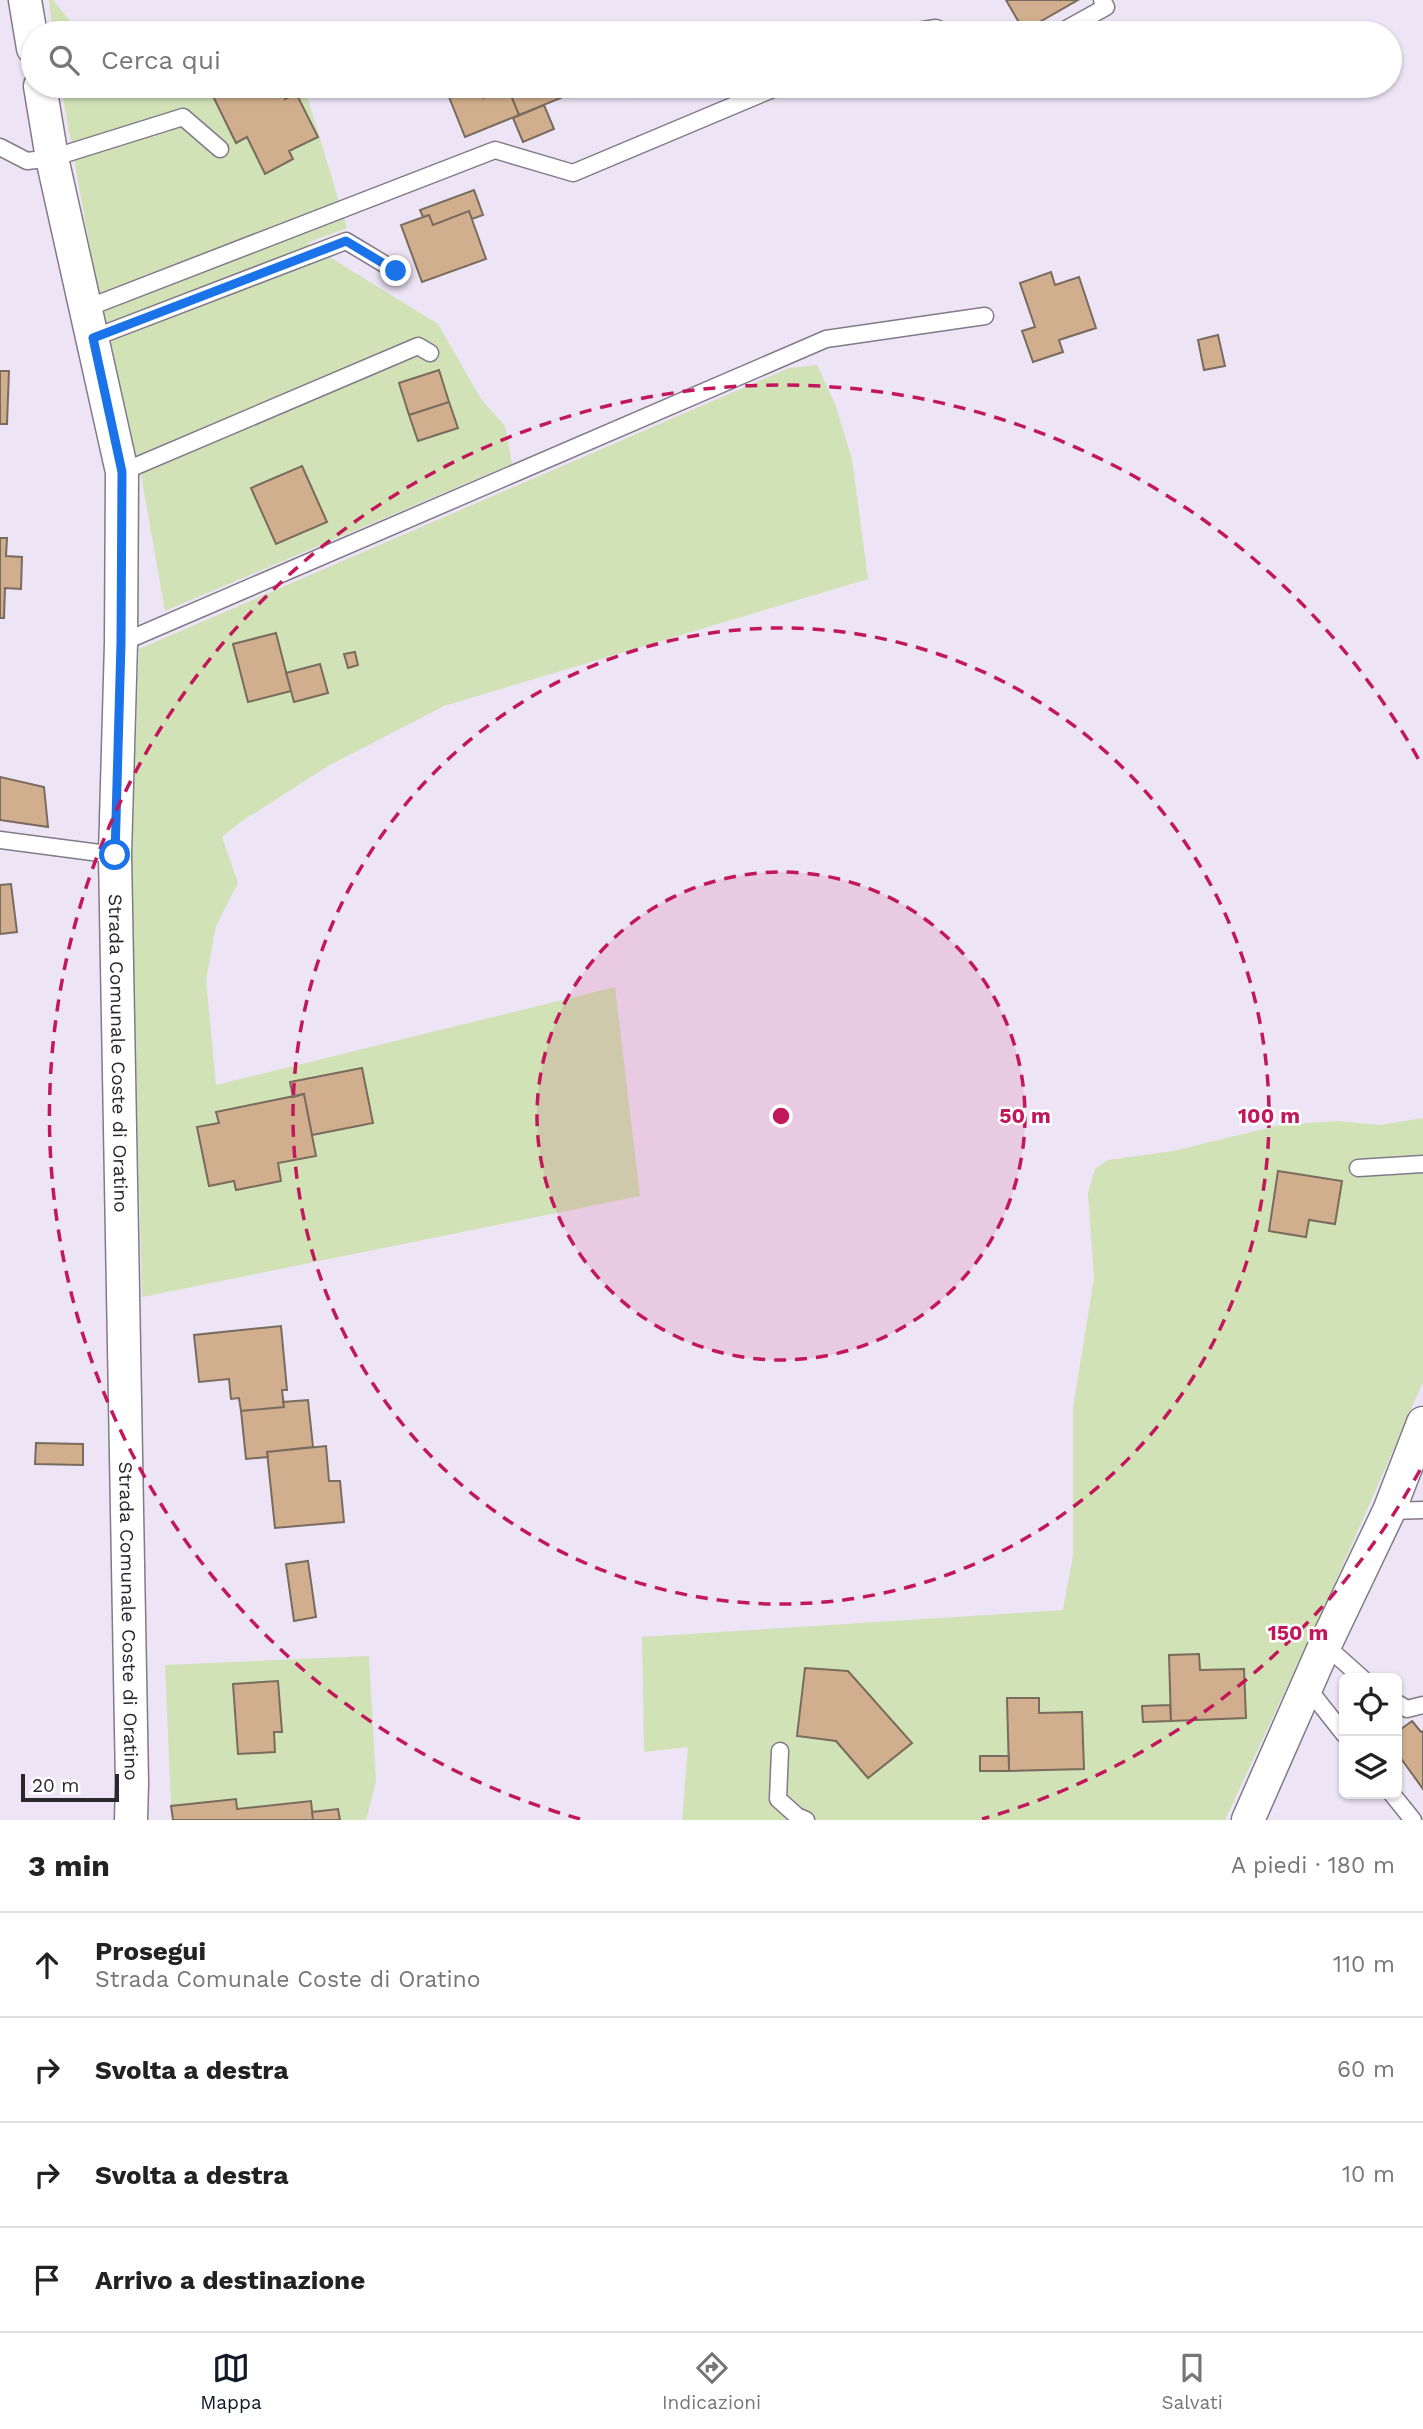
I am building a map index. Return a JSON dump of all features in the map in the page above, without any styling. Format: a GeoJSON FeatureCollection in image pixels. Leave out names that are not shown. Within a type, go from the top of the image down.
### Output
{"type":"FeatureCollection","features":[{"type":"Feature","properties":{"kind":"street"},"geometry":{"type":"LineString","coordinates":[[25,0],[28,21]]}},
{"type":"Feature","properties":{"kind":"street","name":"Strada Comunale Coste di Oratino"},"geometry":{"type":"LineString","coordinates":[[42,98],[52,158],[122,472],[121,643],[115,855],[131,1820]]}},
{"type":"Feature","properties":{"kind":"street"},"geometry":{"type":"LineString","coordinates":[[1248,1820],[1325,1644],[1389,1511],[1423,1423]]}},
{"type":"Feature","properties":{"kind":"lane"},"geometry":{"type":"LineString","coordinates":[[1081,21],[1106,7],[1102,0]]}},
{"type":"Feature","properties":{"kind":"lane"},"geometry":{"type":"LineString","coordinates":[[90,323],[495,150],[572,173],[751,98]]}},
{"type":"Feature","properties":{"kind":"lane"},"geometry":{"type":"LineString","coordinates":[[0,147],[27,161],[52,158],[183,117],[220,149]]}},
{"type":"Feature","properties":{"kind":"lane"},"geometry":{"type":"LineString","coordinates":[[90,323],[346,241],[396,271]]}},
{"type":"Feature","properties":{"kind":"lane"},"geometry":{"type":"LineString","coordinates":[[121,643],[826,338],[985,316]]}},
{"type":"Feature","properties":{"kind":"lane"},"geometry":{"type":"LineString","coordinates":[[122,472],[418,346],[430,353]]}},
{"type":"Feature","properties":{"kind":"lane"},"geometry":{"type":"LineString","coordinates":[[0,840],[115,855]]}},
{"type":"Feature","properties":{"kind":"lane"},"geometry":{"type":"LineString","coordinates":[[1358,1168],[1423,1164]]}},
{"type":"Feature","properties":{"kind":"lane"},"geometry":{"type":"LineString","coordinates":[[1389,1511],[1423,1510]]}},
{"type":"Feature","properties":{"kind":"lane"},"geometry":{"type":"LineString","coordinates":[[1325,1644],[1357,1673]]}},
{"type":"Feature","properties":{"kind":"lane"},"geometry":{"type":"LineString","coordinates":[[1307,1686],[1339,1728]]}},
{"type":"Feature","properties":{"kind":"lane"},"geometry":{"type":"LineString","coordinates":[[1402,1706],[1407,1709],[1423,1705]]}},
{"type":"Feature","properties":{"kind":"lane"},"geometry":{"type":"LineString","coordinates":[[780,1751],[778,1799],[797,1816],[806,1820]]}},
{"type":"Feature","properties":{"kind":"lane"},"geometry":{"type":"LineString","coordinates":[[1396,1799],[1413,1820]]}},
{"type":"Feature","properties":{"kind":"green space"},"geometry":{"type":"Polygon","coordinates":[[[49,0],[53,0],[70,21],[52,21],[49,0]]]}},
{"type":"Feature","properties":{"kind":"green space"},"geometry":{"type":"Polygon","coordinates":[[[63,98],[308,98],[347,228],[307,243],[438,324],[481,399],[505,426],[512,464],[165,611],[141,475],[134,447],[125,444],[63,98]]]}},
{"type":"Feature","properties":{"kind":"green space"},"geometry":{"type":"Polygon","coordinates":[[[817,365],[835,404],[852,459],[868,579],[444,706],[328,766],[239,823],[222,837],[238,883],[216,926],[206,980],[216,1085],[615,987],[640,1196],[142,1297],[131,877],[139,649],[789,368],[817,365]]]}},
{"type":"Feature","properties":{"kind":"green space"},"geometry":{"type":"Polygon","coordinates":[[[1423,1118],[1423,1382],[1331,1592],[1225,1820],[682,1820],[688,1747],[644,1752],[642,1637],[1063,1610],[1073,1556],[1073,1408],[1094,1278],[1088,1193],[1095,1169],[1108,1160],[1173,1151],[1280,1125],[1338,1121],[1379,1125],[1423,1118]]]}},
{"type":"Feature","properties":{"kind":"green space"},"geometry":{"type":"Polygon","coordinates":[[[369,1656],[376,1781],[366,1820],[340,1820],[338,1809],[312,1812],[311,1802],[237,1809],[236,1799],[171,1806],[165,1665],[369,1656]]]}},
{"type":"Feature","properties":{"kind":"building"},"geometry":{"type":"Polygon","coordinates":[[[1006,0],[1078,0],[1041,21],[1018,21],[1006,0]]]}},
{"type":"Feature","properties":{"kind":"building"},"geometry":{"type":"Polygon","coordinates":[[[214,98],[298,98],[318,137],[289,151],[293,159],[265,174],[247,137],[236,143],[214,98]]]}},
{"type":"Feature","properties":{"kind":"building"},"geometry":{"type":"Polygon","coordinates":[[[449,98],[512,98],[519,115],[465,137],[449,98]]]}},
{"type":"Feature","properties":{"kind":"building"},"geometry":{"type":"Polygon","coordinates":[[[512,98],[561,98],[519,115],[512,98]]]}},
{"type":"Feature","properties":{"kind":"building"},"geometry":{"type":"Polygon","coordinates":[[[544,105],[554,129],[523,142],[513,118],[544,105]]]}},
{"type":"Feature","properties":{"kind":"building"},"geometry":{"type":"Polygon","coordinates":[[[474,190],[483,215],[472,219],[469,211],[433,225],[429,215],[423,217],[420,210],[474,190]]]}},
{"type":"Feature","properties":{"kind":"building"},"geometry":{"type":"Polygon","coordinates":[[[469,211],[486,259],[422,282],[401,225],[429,215],[433,225],[469,211]]]}},
{"type":"Feature","properties":{"kind":"building"},"geometry":{"type":"Polygon","coordinates":[[[1051,272],[1055,285],[1079,277],[1096,328],[1059,340],[1063,352],[1033,362],[1022,331],[1035,327],[1020,283],[1051,272]]]}},
{"type":"Feature","properties":{"kind":"building"},"geometry":{"type":"Polygon","coordinates":[[[1218,335],[1225,366],[1204,370],[1198,340],[1218,335]]]}},
{"type":"Feature","properties":{"kind":"building"},"geometry":{"type":"Polygon","coordinates":[[[439,370],[449,402],[409,415],[399,383],[439,370]]]}},
{"type":"Feature","properties":{"kind":"building"},"geometry":{"type":"Polygon","coordinates":[[[0,371],[9,371],[7,424],[0,424],[0,371]]]}},
{"type":"Feature","properties":{"kind":"building"},"geometry":{"type":"Polygon","coordinates":[[[449,402],[458,428],[418,441],[409,415],[449,402]]]}},
{"type":"Feature","properties":{"kind":"building"},"geometry":{"type":"Polygon","coordinates":[[[302,466],[327,522],[276,544],[251,488],[302,466]]]}},
{"type":"Feature","properties":{"kind":"building"},"geometry":{"type":"Polygon","coordinates":[[[0,538],[7,538],[6,556],[22,557],[21,589],[5,588],[4,618],[0,618],[0,538]]]}},
{"type":"Feature","properties":{"kind":"building"},"geometry":{"type":"Polygon","coordinates":[[[276,633],[291,691],[248,702],[233,644],[276,633]]]}},
{"type":"Feature","properties":{"kind":"building"},"geometry":{"type":"Polygon","coordinates":[[[355,652],[358,665],[348,668],[344,654],[355,652]]]}},
{"type":"Feature","properties":{"kind":"building"},"geometry":{"type":"Polygon","coordinates":[[[320,664],[328,693],[294,702],[286,673],[320,664]]]}},
{"type":"Feature","properties":{"kind":"building"},"geometry":{"type":"Polygon","coordinates":[[[0,777],[44,787],[48,827],[0,820],[0,777]]]}},
{"type":"Feature","properties":{"kind":"building"},"geometry":{"type":"Polygon","coordinates":[[[11,884],[17,932],[0,934],[0,885],[11,884]]]}},
{"type":"Feature","properties":{"kind":"building"},"geometry":{"type":"Polygon","coordinates":[[[362,1068],[373,1123],[312,1135],[304,1094],[293,1097],[290,1082],[362,1068]]]}},
{"type":"Feature","properties":{"kind":"building"},"geometry":{"type":"Polygon","coordinates":[[[304,1094],[316,1156],[278,1163],[281,1181],[236,1190],[234,1181],[209,1186],[197,1127],[219,1123],[216,1112],[304,1094]]]}},
{"type":"Feature","properties":{"kind":"building"},"geometry":{"type":"Polygon","coordinates":[[[1278,1171],[1342,1181],[1335,1224],[1309,1220],[1306,1237],[1269,1231],[1278,1171]]]}},
{"type":"Feature","properties":{"kind":"building"},"geometry":{"type":"Polygon","coordinates":[[[281,1326],[287,1390],[282,1390],[284,1407],[241,1411],[239,1398],[231,1399],[229,1379],[199,1382],[194,1335],[281,1326]]]}},
{"type":"Feature","properties":{"kind":"building"},"geometry":{"type":"Polygon","coordinates":[[[308,1400],[313,1447],[267,1452],[268,1457],[246,1459],[241,1411],[284,1407],[283,1402],[308,1400]]]}},
{"type":"Feature","properties":{"kind":"building"},"geometry":{"type":"Polygon","coordinates":[[[36,1443],[83,1444],[83,1465],[35,1464],[36,1443]]]}},
{"type":"Feature","properties":{"kind":"building"},"geometry":{"type":"Polygon","coordinates":[[[326,1446],[329,1481],[340,1481],[344,1522],[275,1528],[267,1452],[326,1446]]]}},
{"type":"Feature","properties":{"kind":"building"},"geometry":{"type":"Polygon","coordinates":[[[308,1561],[316,1617],[294,1621],[286,1564],[308,1561]]]}},
{"type":"Feature","properties":{"kind":"building"},"geometry":{"type":"Polygon","coordinates":[[[1199,1654],[1200,1670],[1244,1669],[1246,1718],[1171,1721],[1169,1655],[1199,1654]]]}},
{"type":"Feature","properties":{"kind":"building"},"geometry":{"type":"Polygon","coordinates":[[[805,1668],[848,1671],[912,1743],[868,1778],[836,1741],[797,1736],[805,1668]]]}},
{"type":"Feature","properties":{"kind":"building"},"geometry":{"type":"Polygon","coordinates":[[[278,1681],[282,1732],[274,1732],[275,1752],[238,1754],[233,1684],[278,1681]]]}},
{"type":"Feature","properties":{"kind":"building"},"geometry":{"type":"Polygon","coordinates":[[[1007,1698],[1039,1698],[1039,1713],[1082,1712],[1084,1769],[1009,1771],[1007,1698]]]}},
{"type":"Feature","properties":{"kind":"building"},"geometry":{"type":"Polygon","coordinates":[[[1170,1705],[1171,1721],[1143,1722],[1142,1706],[1170,1705]]]}},
{"type":"Feature","properties":{"kind":"building"},"geometry":{"type":"Polygon","coordinates":[[[1412,1721],[1423,1731],[1423,1789],[1402,1760],[1402,1728],[1412,1721]]]}},
{"type":"Feature","properties":{"kind":"building"},"geometry":{"type":"Polygon","coordinates":[[[980,1756],[1009,1756],[1009,1771],[980,1771],[980,1756]]]}},
{"type":"Feature","properties":{"kind":"building"},"geometry":{"type":"Polygon","coordinates":[[[236,1799],[237,1809],[311,1801],[313,1820],[173,1820],[171,1806],[236,1799]]]}},
{"type":"Feature","properties":{"kind":"building"},"geometry":{"type":"Polygon","coordinates":[[[338,1809],[340,1820],[313,1820],[312,1812],[338,1809]]]}},
{"type":"Feature","properties":{"kind":"route"},"geometry":{"type":"LineString","coordinates":[[115,855],[121,643],[122,472],[93,338],[346,241],[396,271]]}}]}
